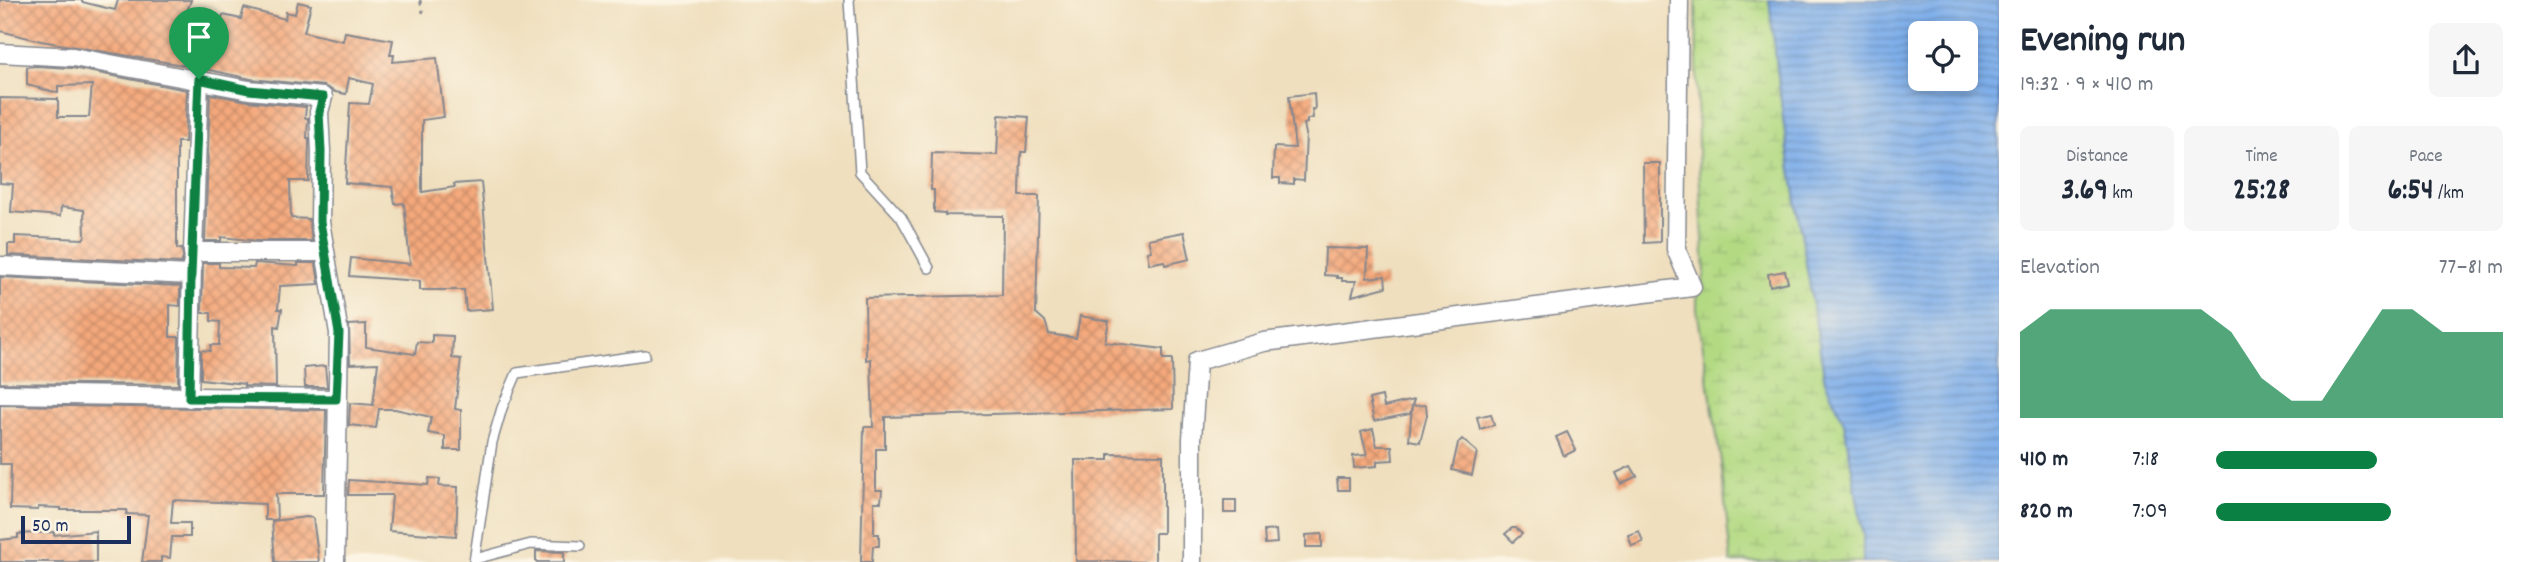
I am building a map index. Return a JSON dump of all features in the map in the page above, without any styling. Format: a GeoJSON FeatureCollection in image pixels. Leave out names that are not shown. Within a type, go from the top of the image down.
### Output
{"type":"FeatureCollection","features":[{"type":"Feature","properties":{"kind":"street"},"geometry":{"type":"LineString","coordinates":[[1192,562],[1192,439],[1197,361],[1264,342],[1692,287],[1676,249],[1679,0]]}},
{"type":"Feature","properties":{"kind":"street"},"geometry":{"type":"LineString","coordinates":[[0,53],[73,57],[249,90],[323,97],[319,112],[320,222],[339,333],[335,562]]}},
{"type":"Feature","properties":{"kind":"street"},"geometry":{"type":"LineString","coordinates":[[189,398],[199,79]]}},
{"type":"Feature","properties":{"kind":"street"},"geometry":{"type":"LineString","coordinates":[[193,252],[324,252]]}},
{"type":"Feature","properties":{"kind":"street"},"geometry":{"type":"LineString","coordinates":[[0,266],[191,275]]}},
{"type":"Feature","properties":{"kind":"street"},"geometry":{"type":"LineString","coordinates":[[0,394],[336,399]]}},
{"type":"Feature","properties":{"kind":"lane"},"geometry":{"type":"LineString","coordinates":[[849,0],[860,172],[901,217],[929,268]]}},
{"type":"Feature","properties":{"kind":"lane"},"geometry":{"type":"LineString","coordinates":[[580,546],[531,544],[474,560],[492,442],[502,408],[517,373],[645,355]]}},
{"type":"Feature","properties":{"kind":"path"},"geometry":{"type":"LineString","coordinates":[[420,0],[423,13]]}},
{"type":"Feature","properties":{"kind":"green space"},"geometry":{"type":"Polygon","coordinates":[[[1696,0],[1769,0],[1784,126],[1825,381],[1844,422],[1863,534],[1863,562],[1731,562],[1721,462],[1697,309],[1697,299],[1705,273],[1698,152],[1696,0]]]}},
{"type":"Feature","properties":{"kind":"water"},"geometry":{"type":"Polygon","coordinates":[[[1769,0],[1999,0],[1999,562],[1863,562],[1863,534],[1844,422],[1825,381],[1784,126],[1769,0]]]}},
{"type":"Feature","properties":{"kind":"building"},"geometry":{"type":"Polygon","coordinates":[[[0,0],[82,0],[115,10],[118,0],[191,0],[187,12],[198,15],[196,22],[220,28],[223,15],[241,19],[244,8],[285,19],[286,12],[295,14],[298,2],[311,5],[304,32],[343,41],[345,32],[393,40],[390,55],[394,55],[393,62],[437,58],[444,117],[422,120],[422,192],[455,187],[454,184],[481,182],[493,309],[466,311],[464,290],[420,290],[420,281],[349,276],[351,258],[410,264],[404,203],[395,204],[392,187],[345,183],[350,103],[369,104],[373,84],[349,78],[346,94],[324,86],[251,79],[41,41],[0,31],[0,0]]]}},
{"type":"Feature","properties":{"kind":"building"},"geometry":{"type":"Polygon","coordinates":[[[27,67],[72,68],[187,90],[185,142],[177,142],[177,249],[182,249],[181,263],[8,255],[8,244],[15,244],[15,236],[83,239],[85,236],[84,210],[61,207],[60,216],[11,212],[13,184],[0,183],[0,98],[58,99],[58,117],[89,117],[92,85],[58,86],[58,93],[27,85],[27,67]]]}},
{"type":"Feature","properties":{"kind":"building"},"geometry":{"type":"Polygon","coordinates":[[[1314,93],[1313,118],[1307,119],[1304,124],[1304,180],[1294,179],[1294,184],[1280,183],[1280,178],[1273,178],[1274,147],[1295,148],[1289,96],[1314,93]]]}},
{"type":"Feature","properties":{"kind":"building"},"geometry":{"type":"Polygon","coordinates":[[[210,94],[306,107],[309,138],[308,181],[290,181],[291,218],[309,219],[312,241],[259,241],[221,237],[221,241],[205,241],[210,94]]]}},
{"type":"Feature","properties":{"kind":"building"},"geometry":{"type":"Polygon","coordinates":[[[999,115],[1029,117],[1026,152],[1021,152],[1020,196],[1039,196],[1036,313],[1045,321],[1049,334],[1076,338],[1080,316],[1109,321],[1105,342],[1163,349],[1163,359],[1172,359],[1173,409],[885,417],[885,449],[876,449],[876,490],[882,490],[881,502],[874,502],[874,534],[879,534],[879,546],[873,546],[872,562],[861,562],[864,427],[873,427],[871,359],[866,360],[865,298],[1002,295],[1003,216],[945,215],[934,212],[934,190],[931,190],[932,153],[997,155],[999,115]]]}},
{"type":"Feature","properties":{"kind":"building"},"geometry":{"type":"Polygon","coordinates":[[[1643,163],[1660,163],[1660,242],[1644,243],[1643,163]]]}},
{"type":"Feature","properties":{"kind":"building"},"geometry":{"type":"Polygon","coordinates":[[[1184,232],[1190,259],[1165,265],[1164,261],[1149,264],[1147,252],[1151,251],[1148,239],[1184,232]]]}},
{"type":"Feature","properties":{"kind":"building"},"geometry":{"type":"Polygon","coordinates":[[[1325,248],[1368,249],[1367,278],[1385,276],[1386,287],[1352,296],[1356,281],[1342,281],[1342,278],[1337,276],[1324,275],[1325,248]]]}},
{"type":"Feature","properties":{"kind":"building"},"geometry":{"type":"Polygon","coordinates":[[[203,263],[219,263],[219,267],[254,268],[255,263],[298,266],[298,263],[316,263],[319,284],[280,286],[278,309],[282,309],[279,327],[275,326],[276,387],[244,386],[201,379],[201,350],[210,351],[211,345],[219,345],[220,322],[211,321],[211,313],[202,313],[203,263]]]}},
{"type":"Feature","properties":{"kind":"building"},"geometry":{"type":"Polygon","coordinates":[[[1785,271],[1788,282],[1770,286],[1768,274],[1785,271]]]}},
{"type":"Feature","properties":{"kind":"building"},"geometry":{"type":"Polygon","coordinates":[[[0,277],[180,286],[180,306],[170,305],[170,337],[179,337],[178,385],[0,383],[0,277]]]}},
{"type":"Feature","properties":{"kind":"building"},"geometry":{"type":"Polygon","coordinates":[[[366,324],[366,347],[415,354],[417,342],[432,343],[432,335],[453,336],[452,358],[461,359],[455,409],[461,410],[461,450],[445,450],[445,436],[428,433],[431,417],[395,409],[379,409],[376,428],[349,425],[350,403],[373,405],[378,363],[350,364],[349,325],[366,324]]]}},
{"type":"Feature","properties":{"kind":"building"},"geometry":{"type":"Polygon","coordinates":[[[325,366],[327,387],[305,387],[304,368],[325,366]]]}},
{"type":"Feature","properties":{"kind":"building"},"geometry":{"type":"Polygon","coordinates":[[[1382,396],[1384,407],[1414,400],[1412,406],[1426,405],[1427,415],[1420,442],[1409,440],[1412,407],[1410,414],[1374,421],[1369,399],[1382,396]]]}},
{"type":"Feature","properties":{"kind":"building"},"geometry":{"type":"Polygon","coordinates":[[[0,405],[326,410],[324,494],[276,494],[277,520],[265,520],[265,504],[173,500],[171,523],[190,523],[190,537],[172,537],[170,558],[161,557],[161,562],[142,562],[148,515],[126,514],[127,510],[61,510],[38,507],[38,510],[10,509],[11,464],[0,464],[0,405]]]}},
{"type":"Feature","properties":{"kind":"building"},"geometry":{"type":"Polygon","coordinates":[[[1491,414],[1494,425],[1480,429],[1477,417],[1491,414]]]}},
{"type":"Feature","properties":{"kind":"building"},"geometry":{"type":"Polygon","coordinates":[[[1373,429],[1377,446],[1392,446],[1393,460],[1377,461],[1377,466],[1354,468],[1353,456],[1367,455],[1361,432],[1373,429]]]}},
{"type":"Feature","properties":{"kind":"building"},"geometry":{"type":"Polygon","coordinates":[[[1567,432],[1576,450],[1564,456],[1556,437],[1567,432]]]}},
{"type":"Feature","properties":{"kind":"building"},"geometry":{"type":"Polygon","coordinates":[[[1462,439],[1477,452],[1472,475],[1452,470],[1458,443],[1462,439]]]}},
{"type":"Feature","properties":{"kind":"building"},"geometry":{"type":"Polygon","coordinates":[[[1109,454],[1163,455],[1163,533],[1155,533],[1155,562],[1076,561],[1075,460],[1109,460],[1109,454]]]}},
{"type":"Feature","properties":{"kind":"building"},"geometry":{"type":"Polygon","coordinates":[[[1631,466],[1637,476],[1621,484],[1616,473],[1631,466]]]}},
{"type":"Feature","properties":{"kind":"building"},"geometry":{"type":"Polygon","coordinates":[[[429,478],[440,479],[439,486],[458,487],[456,536],[389,531],[392,495],[348,495],[349,480],[428,485],[429,478]]]}},
{"type":"Feature","properties":{"kind":"building"},"geometry":{"type":"Polygon","coordinates":[[[1337,478],[1349,478],[1349,490],[1338,490],[1337,478]]]}},
{"type":"Feature","properties":{"kind":"building"},"geometry":{"type":"Polygon","coordinates":[[[1224,500],[1236,500],[1236,513],[1224,513],[1224,500]]]}},
{"type":"Feature","properties":{"kind":"building"},"geometry":{"type":"Polygon","coordinates":[[[313,518],[319,562],[275,562],[272,521],[313,518]]]}},
{"type":"Feature","properties":{"kind":"building"},"geometry":{"type":"Polygon","coordinates":[[[1512,528],[1522,534],[1513,542],[1505,534],[1512,528]]]}},
{"type":"Feature","properties":{"kind":"building"},"geometry":{"type":"Polygon","coordinates":[[[1276,530],[1277,543],[1265,544],[1264,531],[1276,530]]]}},
{"type":"Feature","properties":{"kind":"building"},"geometry":{"type":"Polygon","coordinates":[[[96,531],[96,562],[0,562],[0,540],[18,538],[18,534],[54,532],[54,535],[96,531]]]}},
{"type":"Feature","properties":{"kind":"building"},"geometry":{"type":"Polygon","coordinates":[[[1639,531],[1643,542],[1632,546],[1628,535],[1639,531]]]}},
{"type":"Feature","properties":{"kind":"building"},"geometry":{"type":"Polygon","coordinates":[[[1322,534],[1322,547],[1306,547],[1306,535],[1322,534]]]}},
{"type":"Feature","properties":{"kind":"building"},"geometry":{"type":"Polygon","coordinates":[[[536,551],[564,552],[564,562],[536,562],[536,551]]]}},
{"type":"Feature","properties":{"kind":"route"},"geometry":{"type":"LineString","coordinates":[[199,79],[249,90],[323,97],[319,112],[320,222],[339,333],[336,399],[189,398],[189,324],[199,79]]}}]}
